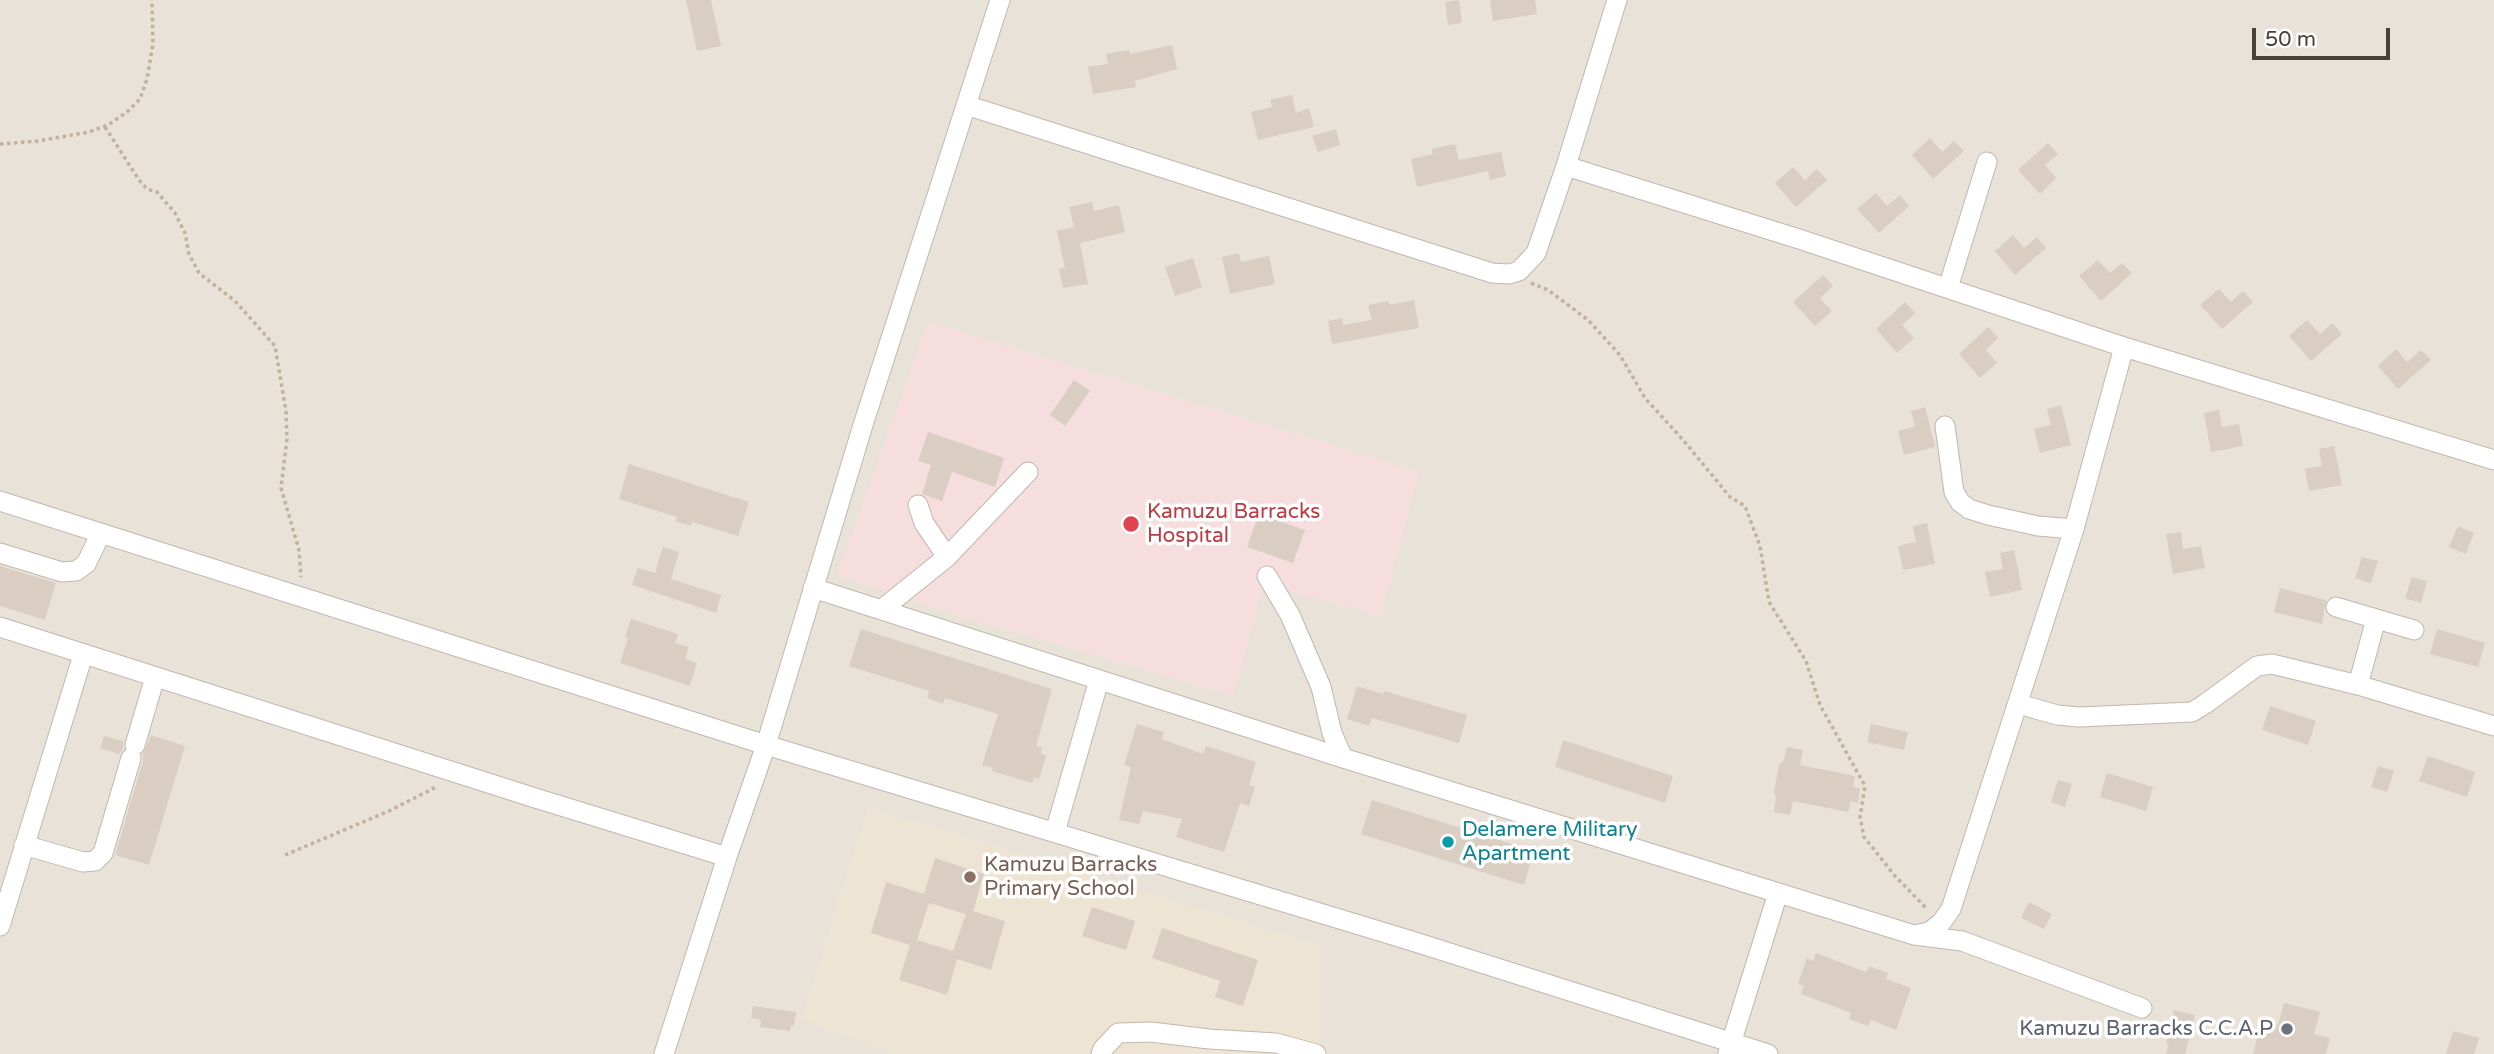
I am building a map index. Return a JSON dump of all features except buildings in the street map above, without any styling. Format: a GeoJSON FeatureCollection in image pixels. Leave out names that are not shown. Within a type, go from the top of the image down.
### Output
{"type":"FeatureCollection","features":[{"type":"Feature","properties":{"kind":"street"},"geometry":{"type":"LineString","coordinates":[[664,1054],[766,744],[1000,0]]}},
{"type":"Feature","properties":{"kind":"street"},"geometry":{"type":"LineString","coordinates":[[966,105],[1492,273],[1509,274],[1519,271],[1536,253],[1617,0]]}},
{"type":"Feature","properties":{"kind":"street"},"geometry":{"type":"LineString","coordinates":[[1948,288],[1987,162]]}},
{"type":"Feature","properties":{"kind":"street"},"geometry":{"type":"LineString","coordinates":[[1566,166],[2124,347],[2494,460]]}},
{"type":"Feature","properties":{"kind":"street"},"geometry":{"type":"LineString","coordinates":[[1914,935],[1929,932],[1941,923],[1951,909],[2074,529],[2124,347]]}},
{"type":"Feature","properties":{"kind":"street"},"geometry":{"type":"LineString","coordinates":[[1945,426],[1954,492],[1960,502],[1969,509],[1988,515],[2038,526],[2074,529]]}},
{"type":"Feature","properties":{"kind":"street"},"geometry":{"type":"LineString","coordinates":[[881,610],[947,557],[1028,472]]}},
{"type":"Feature","properties":{"kind":"street"},"geometry":{"type":"LineString","coordinates":[[0,501],[766,744],[1055,832],[1729,1048],[1768,1054]]}},
{"type":"Feature","properties":{"kind":"street"},"geometry":{"type":"LineString","coordinates":[[918,505],[924,523],[947,557]]}},
{"type":"Feature","properties":{"kind":"street"},"geometry":{"type":"LineString","coordinates":[[0,553],[62,572],[76,571],[86,564],[101,533]]}},
{"type":"Feature","properties":{"kind":"street"},"geometry":{"type":"LineString","coordinates":[[1267,576],[1290,615],[1321,687],[1332,733],[1343,758]]}},
{"type":"Feature","properties":{"kind":"street"},"geometry":{"type":"LineString","coordinates":[[813,588],[1343,758],[1914,935],[1962,941],[2142,1008]]}},
{"type":"Feature","properties":{"kind":"street"},"geometry":{"type":"LineString","coordinates":[[2336,607],[2414,630]]}},
{"type":"Feature","properties":{"kind":"street"},"geometry":{"type":"LineString","coordinates":[[2358,685],[2376,619]]}},
{"type":"Feature","properties":{"kind":"street"},"geometry":{"type":"LineString","coordinates":[[1,630],[727,857]]}},
{"type":"Feature","properties":{"kind":"street"},"geometry":{"type":"LineString","coordinates":[[0,924],[83,655]]}},
{"type":"Feature","properties":{"kind":"street"},"geometry":{"type":"LineString","coordinates":[[2019,704],[2079,718],[2192,712],[2257,666],[2272,664],[2358,685],[2494,726]]}},
{"type":"Feature","properties":{"kind":"street"},"geometry":{"type":"LineString","coordinates":[[24,845],[83,862],[95,861],[103,853],[155,677]]}},
{"type":"Feature","properties":{"kind":"street"},"geometry":{"type":"LineString","coordinates":[[1055,832],[1099,680]]}},
{"type":"Feature","properties":{"kind":"street"},"geometry":{"type":"LineString","coordinates":[[1729,1048],[1778,893]]}},
{"type":"Feature","properties":{"kind":"street"},"geometry":{"type":"LineString","coordinates":[[1101,1054],[1102,1049],[1118,1033],[1151,1031],[1209,1039],[1276,1043],[1316,1054]]}},
{"type":"Feature","properties":{"kind":"path"},"geometry":{"type":"LineString","coordinates":[[0,144],[71,136],[104,127],[127,112],[140,99],[147,79],[153,44],[152,0]]}},
{"type":"Feature","properties":{"kind":"path"},"geometry":{"type":"LineString","coordinates":[[104,127],[139,180],[148,189],[157,192],[175,213],[185,233],[189,254],[199,273],[235,301],[275,346],[286,425],[281,488],[299,550],[303,597]]}},
{"type":"Feature","properties":{"kind":"path"},"geometry":{"type":"LineString","coordinates":[[1509,274],[1548,290],[1588,320],[1620,355],[1645,398],[1730,497],[1745,506],[1760,546],[1769,602],[1806,661],[1820,705],[1865,786],[1860,817],[1864,837],[1895,876],[1941,923]]}},
{"type":"Feature","properties":{"kind":"path"},"geometry":{"type":"LineString","coordinates":[[285,855],[389,811],[435,787],[447,787]]}},
{"type":"Feature","properties":{"kind":"shaded area"},"geometry":{"type":"Polygon","coordinates":[[[0,0],[2494,0],[2494,1054],[0,1054],[0,0]]]}},
{"type":"Feature","properties":{"kind":"shaded area","name":"Kamuzu Barracks Hospital"},"geometry":{"type":"Polygon","coordinates":[[[928,322],[1419,472],[1381,615],[1264,585],[1233,695],[970,619],[837,575],[928,322]]]}},
{"type":"Feature","properties":{"kind":"shaded area","name":"Kamuzu Barracks Primary School"},"geometry":{"type":"Polygon","coordinates":[[[868,808],[1320,946],[1319,1054],[893,1054],[802,1018],[868,808]]]}},
{"type":"Feature","properties":{"kind":"place","name":"Kamuzu Barracks Hospital"},"geometry":{"type":"Point","coordinates":[1131,524]}},
{"type":"Feature","properties":{"kind":"place","name":"Delamere Military Apartment"},"geometry":{"type":"Point","coordinates":[1448,842]}},
{"type":"Feature","properties":{"kind":"place","name":"Kamuzu Barracks Primary School"},"geometry":{"type":"Point","coordinates":[970,877]}},
{"type":"Feature","properties":{"kind":"place","name":"Kamuzu Barracks C.C.A.P"},"geometry":{"type":"Point","coordinates":[2287,1029]}}]}
